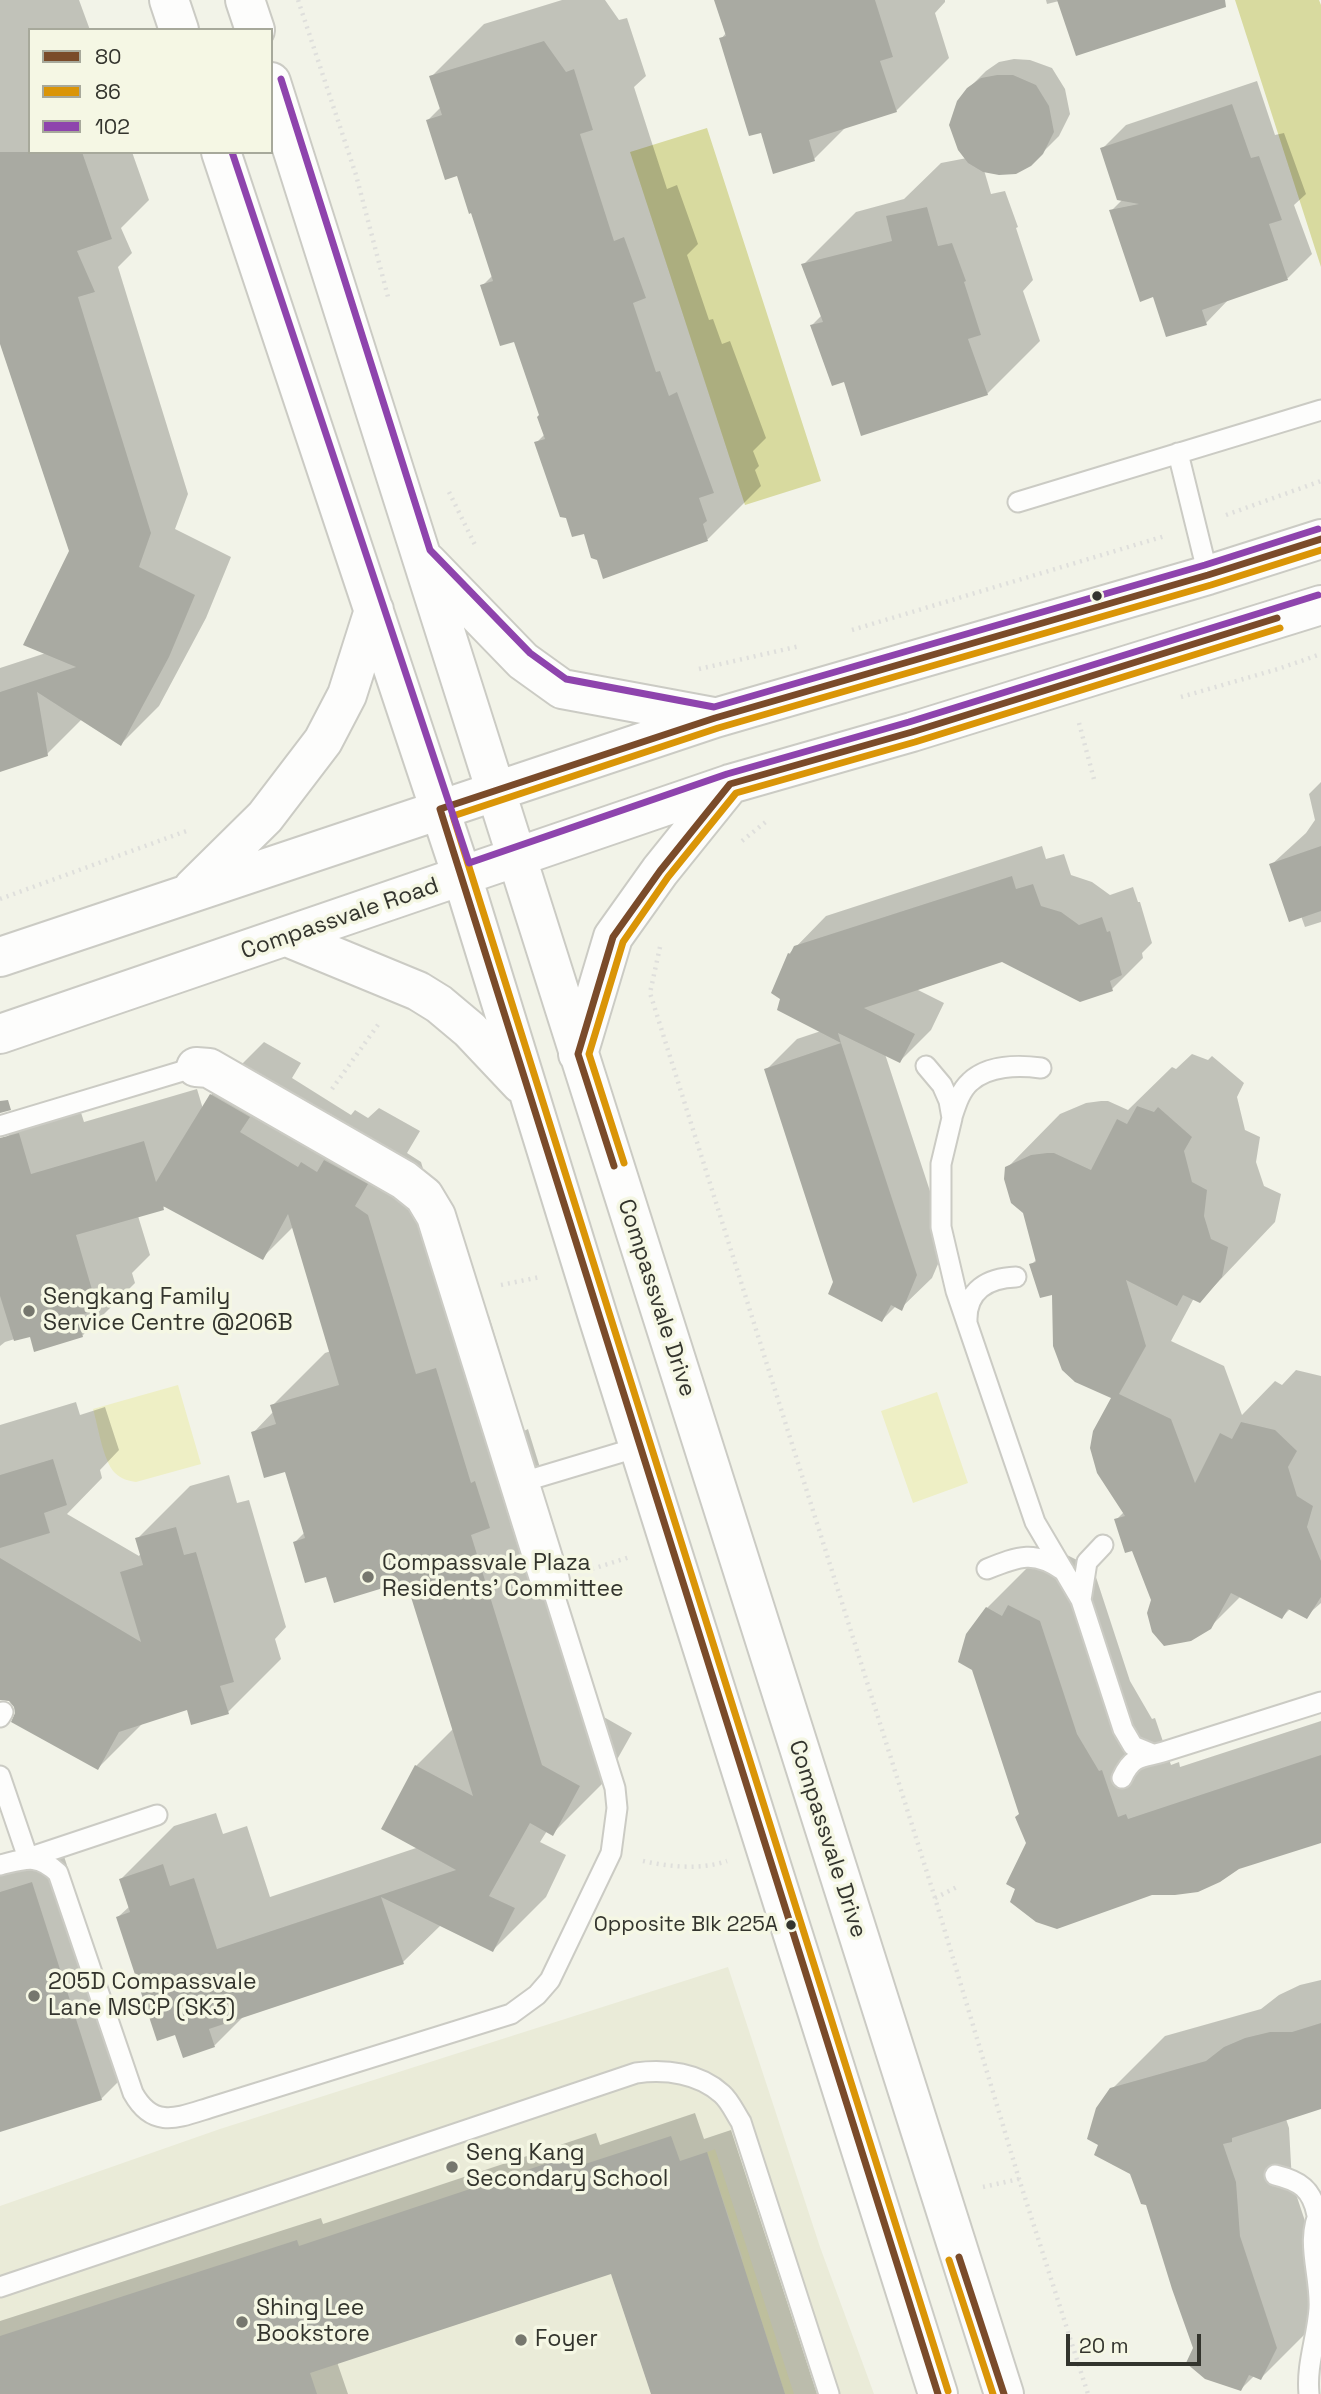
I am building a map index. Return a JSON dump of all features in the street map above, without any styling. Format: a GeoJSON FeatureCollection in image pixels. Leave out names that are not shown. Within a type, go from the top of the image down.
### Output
{"type":"FeatureCollection","features":[{"type":"Feature","properties":{"kind":"street"},"geometry":{"type":"LineString","coordinates":[[169,0],[178,28]]}},
{"type":"Feature","properties":{"kind":"street"},"geometry":{"type":"LineString","coordinates":[[245,0],[254,28]]}},
{"type":"Feature","properties":{"kind":"street","name":"Compassvale Drive"},"geometry":{"type":"LineString","coordinates":[[273,88],[1004,2394]]}},
{"type":"Feature","properties":{"kind":"street"},"geometry":{"type":"LineString","coordinates":[[222,154],[462,876],[937,2394]]}},
{"type":"Feature","properties":{"kind":"street"},"geometry":{"type":"LineString","coordinates":[[0,957],[715,718],[1208,575],[1321,539]]}},
{"type":"Feature","properties":{"kind":"street"},"geometry":{"type":"LineString","coordinates":[[421,556],[523,661],[562,689],[715,718]]}},
{"type":"Feature","properties":{"kind":"street","name":"Compassvale Road"},"geometry":{"type":"LineString","coordinates":[[0,1034],[730,784],[912,732],[1321,605]]}},
{"type":"Feature","properties":{"kind":"street"},"geometry":{"type":"LineString","coordinates":[[187,893],[265,817],[323,741],[347,695],[374,610]]}},
{"type":"Feature","properties":{"kind":"street"},"geometry":{"type":"LineString","coordinates":[[578,1054],[613,937],[660,871],[730,784]]}},
{"type":"Feature","properties":{"kind":"street"},"geometry":{"type":"LineString","coordinates":[[287,937],[418,991],[439,1004],[470,1030],[527,1090]]}},
{"type":"Feature","properties":{"kind":"street"},"geometry":{"type":"LineString","coordinates":[[196,1067],[209,1068],[404,1180],[424,1196],[436,1216],[550,1581]]}},
{"type":"Feature","properties":{"kind":"lane"},"geometry":{"type":"LineString","coordinates":[[1018,502],[1321,410]]}},
{"type":"Feature","properties":{"kind":"lane"},"geometry":{"type":"LineString","coordinates":[[1178,453],[1208,575]]}},
{"type":"Feature","properties":{"kind":"lane"},"geometry":{"type":"LineString","coordinates":[[1041,1068],[1024,1065],[987,1072],[971,1081],[959,1097],[941,1164],[941,1227],[956,1291],[1035,1522],[1081,1600],[1123,1729],[1133,1745],[1157,1754],[1321,1702]]}},
{"type":"Feature","properties":{"kind":"lane"},"geometry":{"type":"LineString","coordinates":[[926,1066],[942,1085],[952,1118]]}},
{"type":"Feature","properties":{"kind":"lane"},"geometry":{"type":"LineString","coordinates":[[0,1126],[196,1067]]}},
{"type":"Feature","properties":{"kind":"lane"},"geometry":{"type":"LineString","coordinates":[[967,1321],[966,1307],[983,1285],[1000,1278],[1016,1277]]}},
{"type":"Feature","properties":{"kind":"lane"},"geometry":{"type":"LineString","coordinates":[[519,1483],[639,1447]]}},
{"type":"Feature","properties":{"kind":"lane"},"geometry":{"type":"LineString","coordinates":[[1081,1600],[1087,1562],[1103,1545]]}},
{"type":"Feature","properties":{"kind":"lane"},"geometry":{"type":"LineString","coordinates":[[988,1569],[1022,1556],[1053,1563],[1065,1572]]}},
{"type":"Feature","properties":{"kind":"lane"},"geometry":{"type":"LineString","coordinates":[[28,1858],[40,1860],[58,1873],[133,2093],[145,2110],[161,2119],[180,2117],[511,2014],[537,1995],[550,1980],[611,1853],[617,1808],[615,1788],[550,1581]]}},
{"type":"Feature","properties":{"kind":"lane"},"geometry":{"type":"LineString","coordinates":[[1122,1778],[1126,1769],[1150,1753]]}},
{"type":"Feature","properties":{"kind":"lane"},"geometry":{"type":"LineString","coordinates":[[0,1776],[28,1858]]}},
{"type":"Feature","properties":{"kind":"lane"},"geometry":{"type":"LineString","coordinates":[[0,1865],[157,1815]]}},
{"type":"Feature","properties":{"kind":"lane"},"geometry":{"type":"LineString","coordinates":[[0,2287],[636,2073],[676,2073],[693,2077],[722,2095],[741,2122],[829,2394]]}},
{"type":"Feature","properties":{"kind":"lane"},"geometry":{"type":"LineString","coordinates":[[1275,2175],[1294,2179],[1305,2188],[1319,2212],[1312,2237],[1319,2306],[1307,2376],[1309,2394]]}},
{"type":"Feature","properties":{"kind":"lane"},"geometry":{"type":"LineString","coordinates":[[1316,2394],[1321,2386]]}},
{"type":"Feature","properties":{"kind":"path"},"geometry":{"type":"LineString","coordinates":[[298,0],[356,175],[388,299]]}},
{"type":"Feature","properties":{"kind":"path"},"geometry":{"type":"LineString","coordinates":[[846,632],[1196,526],[1321,481]]}},
{"type":"Feature","properties":{"kind":"path"},"geometry":{"type":"LineString","coordinates":[[445,483],[473,543],[482,553]]}},
{"type":"Feature","properties":{"kind":"path"},"geometry":{"type":"LineString","coordinates":[[689,669],[702,669],[807,644]]}},
{"type":"Feature","properties":{"kind":"path"},"geometry":{"type":"LineString","coordinates":[[1172,699],[1321,654]]}},
{"type":"Feature","properties":{"kind":"path"},"geometry":{"type":"LineString","coordinates":[[1078,680],[1079,726],[1095,783]]}},
{"type":"Feature","properties":{"kind":"path"},"geometry":{"type":"LineString","coordinates":[[1079,726],[1092,722]]}},
{"type":"Feature","properties":{"kind":"path"},"geometry":{"type":"LineString","coordinates":[[736,846],[775,815]]}},
{"type":"Feature","properties":{"kind":"path"},"geometry":{"type":"LineString","coordinates":[[0,899],[200,827]]}},
{"type":"Feature","properties":{"kind":"path"},"geometry":{"type":"LineString","coordinates":[[660,943],[650,993],[1088,2394]]}},
{"type":"Feature","properties":{"kind":"path"},"geometry":{"type":"LineString","coordinates":[[306,1123],[384,1017]]}},
{"type":"Feature","properties":{"kind":"path"},"geometry":{"type":"LineString","coordinates":[[498,1286],[530,1279]]}},
{"type":"Feature","properties":{"kind":"path"},"geometry":{"type":"LineString","coordinates":[[591,1569],[629,1557]]}},
{"type":"Feature","properties":{"kind":"path"},"geometry":{"type":"LineString","coordinates":[[658,1864],[710,1867]]}},
{"type":"Feature","properties":{"kind":"path"},"geometry":{"type":"LineString","coordinates":[[935,1898],[959,1886]]}},
{"type":"Feature","properties":{"kind":"shaded area"},"geometry":{"type":"Polygon","coordinates":[[[1235,0],[1319,0],[1321,5],[1321,267],[1235,0]]]}},
{"type":"Feature","properties":{"kind":"shaded area"},"geometry":{"type":"Polygon","coordinates":[[[707,128],[821,481],[745,505],[630,152],[707,128]]]}},
{"type":"Feature","properties":{"kind":"shaded area"},"geometry":{"type":"Polygon","coordinates":[[[178,1385],[201,1464],[136,1482],[120,1477],[107,1460],[93,1409],[178,1385]]]}},
{"type":"Feature","properties":{"kind":"shaded area"},"geometry":{"type":"Polygon","coordinates":[[[937,1392],[968,1483],[913,1503],[881,1411],[937,1392]]]}},
{"type":"Feature","properties":{"kind":"shaded area","name":"Seng Kang Secondary School"},"geometry":{"type":"Polygon","coordinates":[[[728,1967],[820,2247],[874,2394],[0,2394],[0,2206],[220,2129],[728,1967]]]}},
{"type":"Feature","properties":{"kind":"shaded area"},"geometry":{"type":"Polygon","coordinates":[[[715,2149],[794,2394],[785,2394],[761,2319],[715,2268],[743,2259],[707,2152],[715,2149]]]}},
{"type":"Feature","properties":{"kind":"building"},"geometry":{"type":"Polygon","coordinates":[[[714,0],[875,0],[893,57],[880,61],[897,112],[809,140],[815,161],[773,174],[761,133],[749,136],[719,38],[726,36],[714,0]]]}},
{"type":"Feature","properties":{"kind":"building"},"geometry":{"type":"Polygon","coordinates":[[[1057,0],[1225,0],[1226,7],[1076,56],[1057,0]]]}},
{"type":"Feature","properties":{"kind":"building"},"geometry":{"type":"Polygon","coordinates":[[[544,41],[566,72],[574,69],[593,130],[580,134],[614,241],[624,237],[646,298],[633,303],[656,372],[660,371],[669,396],[677,392],[714,493],[699,498],[707,521],[703,524],[708,541],[603,579],[597,560],[591,558],[584,534],[572,537],[566,518],[560,517],[534,442],[545,439],[514,342],[500,346],[480,285],[493,281],[471,213],[469,214],[457,176],[445,180],[426,120],[442,115],[429,76],[544,41]]]}},
{"type":"Feature","properties":{"kind":"building"},"geometry":{"type":"Polygon","coordinates":[[[1013,75],[1036,85],[1049,106],[1054,132],[1043,154],[1031,166],[1016,174],[983,172],[968,163],[958,150],[949,125],[957,101],[967,88],[981,78],[1013,75]]]}},
{"type":"Feature","properties":{"kind":"building"},"geometry":{"type":"Polygon","coordinates":[[[1232,104],[1251,158],[1259,156],[1282,220],[1269,224],[1288,280],[1202,310],[1207,325],[1166,337],[1153,297],[1140,302],[1109,210],[1139,204],[1117,200],[1100,148],[1232,104]]]}},
{"type":"Feature","properties":{"kind":"building"},"geometry":{"type":"Polygon","coordinates":[[[0,152],[83,154],[112,239],[77,251],[95,292],[78,297],[151,533],[139,567],[195,595],[169,657],[121,746],[37,692],[48,756],[0,772],[0,692],[76,667],[23,645],[69,551],[0,344],[0,152]]]}},
{"type":"Feature","properties":{"kind":"building"},"geometry":{"type":"Polygon","coordinates":[[[927,207],[938,246],[952,243],[966,281],[964,282],[981,335],[968,339],[988,395],[861,436],[844,382],[832,386],[810,325],[823,322],[801,264],[892,241],[886,216],[927,207]]]}},
{"type":"Feature","properties":{"kind":"building"},"geometry":{"type":"Polygon","coordinates":[[[1321,846],[1321,911],[1289,922],[1269,864],[1321,846]]]}},
{"type":"Feature","properties":{"kind":"building"},"geometry":{"type":"Polygon","coordinates":[[[1012,876],[1016,889],[1033,884],[1041,906],[1061,912],[1079,925],[1102,917],[1107,932],[1110,931],[1122,975],[1110,981],[1113,991],[1080,1002],[1002,962],[864,1008],[915,1034],[900,1063],[838,1033],[841,1043],[777,1010],[780,999],[771,993],[788,953],[790,954],[794,946],[1012,876]]]}},
{"type":"Feature","properties":{"kind":"building"},"geometry":{"type":"Polygon","coordinates":[[[841,1043],[917,1275],[902,1311],[891,1305],[882,1322],[828,1294],[833,1282],[764,1069],[841,1043]]]}},
{"type":"Feature","properties":{"kind":"building"},"geometry":{"type":"Polygon","coordinates":[[[210,1094],[250,1117],[240,1132],[298,1167],[301,1162],[317,1172],[324,1160],[368,1184],[355,1206],[368,1215],[416,1374],[436,1368],[471,1483],[475,1481],[490,1528],[471,1535],[542,1765],[580,1786],[553,1836],[530,1823],[489,1896],[515,1908],[493,1952],[381,1897],[404,1964],[209,2029],[215,2047],[183,2058],[175,2035],[157,2041],[116,1917],[130,1912],[119,1879],[163,1864],[170,1886],[194,1878],[217,1949],[456,1870],[381,1829],[415,1765],[473,1796],[406,1581],[334,1603],[326,1577],[305,1583],[293,1542],[305,1538],[285,1472],[264,1478],[251,1432],[276,1424],[270,1405],[339,1385],[288,1214],[263,1260],[163,1206],[164,1210],[76,1235],[98,1310],[76,1316],[83,1337],[34,1352],[30,1337],[14,1341],[0,1296],[0,1138],[19,1133],[31,1174],[144,1141],[156,1182],[210,1094]]]}},
{"type":"Feature","properties":{"kind":"building"},"geometry":{"type":"Polygon","coordinates":[[[8,1100],[11,1110],[0,1113],[0,1101],[8,1100]]]}},
{"type":"Feature","properties":{"kind":"building"},"geometry":{"type":"Polygon","coordinates":[[[1137,1106],[1154,1112],[1158,1107],[1192,1137],[1184,1151],[1192,1182],[1207,1190],[1204,1216],[1211,1239],[1228,1247],[1222,1277],[1200,1303],[1183,1295],[1177,1306],[1126,1280],[1146,1346],[1119,1394],[1171,1419],[1195,1483],[1220,1433],[1232,1439],[1241,1422],[1275,1430],[1297,1451],[1288,1467],[1297,1496],[1313,1506],[1307,1527],[1321,1561],[1321,1597],[1307,1619],[1288,1609],[1282,1619],[1231,1593],[1211,1629],[1191,1641],[1164,1646],[1152,1632],[1147,1613],[1151,1600],[1132,1551],[1125,1553],[1114,1519],[1125,1516],[1097,1473],[1090,1448],[1093,1431],[1111,1398],[1075,1382],[1062,1370],[1053,1346],[1052,1295],[1040,1298],[1029,1264],[1036,1262],[1023,1213],[1011,1203],[1004,1179],[1005,1167],[1031,1155],[1047,1153],[1054,1153],[1091,1170],[1117,1119],[1127,1124],[1137,1106]]]}},
{"type":"Feature","properties":{"kind":"building"},"geometry":{"type":"Polygon","coordinates":[[[53,1459],[67,1505],[44,1513],[50,1533],[0,1548],[0,1475],[53,1459]]]}},
{"type":"Feature","properties":{"kind":"building"},"geometry":{"type":"Polygon","coordinates":[[[176,1527],[184,1555],[196,1552],[234,1682],[220,1686],[229,1714],[191,1725],[187,1710],[119,1732],[98,1770],[11,1722],[15,1713],[14,1707],[9,1701],[0,1700],[0,1558],[141,1642],[120,1572],[143,1565],[135,1538],[176,1527]]]}},
{"type":"Feature","properties":{"kind":"building"},"geometry":{"type":"Polygon","coordinates":[[[1008,1605],[1040,1621],[1077,1734],[1099,1771],[1102,1770],[1118,1817],[1126,1814],[1128,1819],[1321,1755],[1321,1843],[1239,1869],[1198,1892],[1152,1895],[1057,1929],[1036,1922],[1010,1902],[1015,1889],[1006,1884],[1026,1843],[1015,1817],[1019,1814],[972,1670],[958,1662],[966,1634],[986,1607],[1002,1616],[1008,1605]]]}},
{"type":"Feature","properties":{"kind":"building","name":"205D Compassvale Lane MSCP (SK3)"},"geometry":{"type":"Polygon","coordinates":[[[32,1882],[102,2100],[0,2132],[0,1892],[32,1882]]]}},
{"type":"Feature","properties":{"kind":"building"},"geometry":{"type":"Polygon","coordinates":[[[1321,2023],[1321,2109],[1232,2138],[1232,2142],[1223,2144],[1236,2182],[1240,2236],[1277,2348],[1261,2380],[1249,2375],[1241,2391],[1205,2379],[1186,2363],[1193,2348],[1146,2205],[1141,2204],[1130,2174],[1094,2155],[1098,2145],[1087,2139],[1096,2108],[1110,2088],[1206,2061],[1224,2047],[1245,2038],[1270,2032],[1292,2032],[1321,2023]]]}},
{"type":"Feature","properties":{"kind":"building"},"geometry":{"type":"Polygon","coordinates":[[[671,2136],[680,2161],[707,2152],[785,2394],[651,2394],[611,2274],[310,2373],[317,2394],[0,2394],[0,2336],[297,2240],[299,2246],[572,2155],[576,2167],[671,2136]]]}},
{"type":"Feature","properties":{"kind":"transit line","name":"102"},"geometry":{"type":"LineString","coordinates":[[281,79],[430,550],[530,653],[566,679],[714,707],[1205,565],[1318,529]]}},
{"type":"Feature","properties":{"kind":"transit line","name":"102"},"geometry":{"type":"LineString","coordinates":[[233,154],[469,863],[727,774],[909,722],[1318,595]]}},
{"type":"Feature","properties":{"kind":"transit line","name":"80"},"geometry":{"type":"LineString","coordinates":[[938,2394],[440,809],[715,718],[1208,575],[1321,539]]}},
{"type":"Feature","properties":{"kind":"transit line","name":"86"},"geometry":{"type":"LineString","coordinates":[[948,2391],[453,816],[718,728],[1211,585],[1321,550]]}},
{"type":"Feature","properties":{"kind":"transit line","name":"80"},"geometry":{"type":"LineString","coordinates":[[614,1166],[578,1054],[613,937],[660,871],[730,784],[912,732],[1277,618]]}},
{"type":"Feature","properties":{"kind":"transit line","name":"86"},"geometry":{"type":"LineString","coordinates":[[624,1163],[589,1054],[623,942],[668,877],[736,793],[915,742],[1280,628]]}},
{"type":"Feature","properties":{"kind":"transit line","name":"80"},"geometry":{"type":"LineString","coordinates":[[959,2257],[1004,2394]]}},
{"type":"Feature","properties":{"kind":"transit line","name":"86"},"geometry":{"type":"LineString","coordinates":[[949,2260],[993,2394]]}},
{"type":"Feature","properties":{"kind":"place","name":"Sengkang Family Service Centre @206B"},"geometry":{"type":"Point","coordinates":[29,1311]}},
{"type":"Feature","properties":{"kind":"place","name":"Compassvale Plaza Residents' Committee"},"geometry":{"type":"Point","coordinates":[368,1577]}},
{"type":"Feature","properties":{"kind":"place","name":"Opposite Blk 225A"},"geometry":{"type":"Point","coordinates":[791,1925]}},
{"type":"Feature","properties":{"kind":"place","name":"205D Compassvale Lane MSCP (SK3)"},"geometry":{"type":"Point","coordinates":[34,1996]}},
{"type":"Feature","properties":{"kind":"place","name":"Seng Kang Secondary School"},"geometry":{"type":"Point","coordinates":[452,2167]}},
{"type":"Feature","properties":{"kind":"place","name":"Shing Lee Bookstore"},"geometry":{"type":"Point","coordinates":[242,2322]}},
{"type":"Feature","properties":{"kind":"place","name":"Foyer"},"geometry":{"type":"Point","coordinates":[521,2340]}}]}
